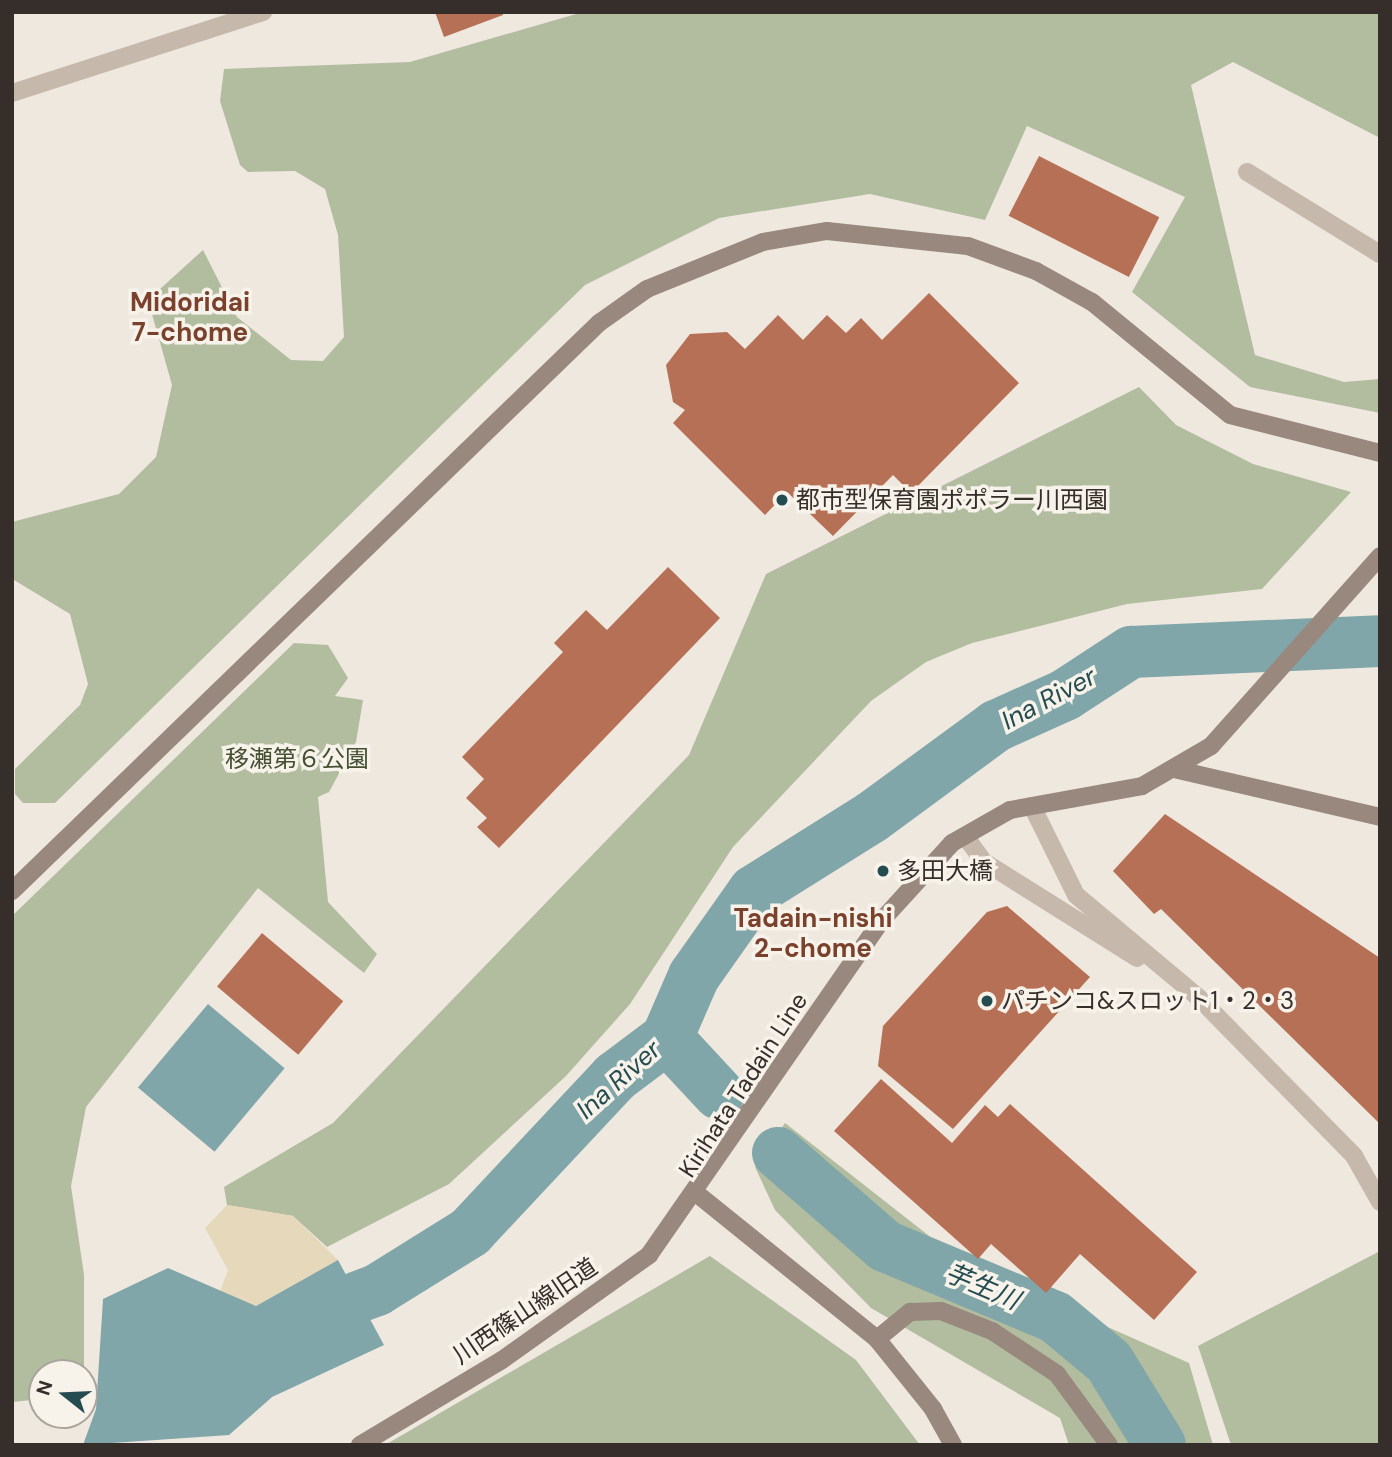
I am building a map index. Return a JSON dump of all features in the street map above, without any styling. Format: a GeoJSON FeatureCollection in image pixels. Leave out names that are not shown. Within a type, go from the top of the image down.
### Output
{"type":"FeatureCollection","features":[{"type":"Feature","properties":{"kind":"street"},"geometry":{"type":"LineString","coordinates":[[12,93],[263,12]]}},
{"type":"Feature","properties":{"kind":"street"},"geometry":{"type":"LineString","coordinates":[[1247,172],[1380,254]]}},
{"type":"Feature","properties":{"kind":"street"},"geometry":{"type":"LineString","coordinates":[[12,891],[599,323],[647,289],[763,242],[827,231],[968,246],[1036,271],[1092,302],[1230,415],[1380,453]]}},
{"type":"Feature","properties":{"kind":"street","name":"Kirihata Tadain Line"},"geometry":{"type":"LineString","coordinates":[[953,1445],[933,1409],[877,1339],[696,1193],[882,920],[965,836],[1010,810],[1142,786],[1211,746],[1380,556]]}},
{"type":"Feature","properties":{"kind":"street"},"geometry":{"type":"LineString","coordinates":[[1174,769],[1380,817]]}},
{"type":"Feature","properties":{"kind":"street"},"geometry":{"type":"LineString","coordinates":[[1032,806],[1076,895],[1199,998],[1354,1156],[1380,1202]]}},
{"type":"Feature","properties":{"kind":"street"},"geometry":{"type":"LineString","coordinates":[[965,836],[983,861],[1199,998]]}},
{"type":"Feature","properties":{"kind":"street","name":"川西篠山線旧道"},"geometry":{"type":"LineString","coordinates":[[360,1445],[502,1360],[649,1255],[696,1193]]}},
{"type":"Feature","properties":{"kind":"street"},"geometry":{"type":"LineString","coordinates":[[877,1339],[910,1312],[941,1311],[992,1331],[1057,1374],[1109,1445]]}},
{"type":"Feature","properties":{"kind":"green space"},"geometry":{"type":"Polygon","coordinates":[[[583,12],[1380,12],[1380,138],[1233,62],[1191,85],[1255,355],[1344,382],[1380,379],[1380,413],[1250,387],[1132,292],[1185,197],[1027,126],[985,220],[870,194],[719,218],[585,285],[55,803],[23,803],[15,794],[15,769],[80,705],[88,684],[70,614],[14,580],[12,522],[119,494],[156,457],[172,385],[148,300],[203,250],[237,317],[291,360],[323,361],[344,337],[338,235],[325,189],[295,171],[248,172],[240,165],[220,101],[224,69],[410,62],[583,12]]]}},
{"type":"Feature","properties":{"kind":"green space"},"geometry":{"type":"Polygon","coordinates":[[[1139,387],[1176,425],[1253,464],[1351,492],[1262,589],[1127,604],[972,643],[926,662],[871,701],[733,847],[630,1004],[566,1076],[449,1184],[327,1247],[293,1216],[227,1205],[224,1187],[333,1123],[689,755],[766,574],[1139,387]]]}},
{"type":"Feature","properties":{"kind":"green space","name":"移瀬第６公園"},"geometry":{"type":"Polygon","coordinates":[[[294,643],[328,645],[348,678],[335,696],[363,700],[356,742],[329,792],[318,797],[328,902],[377,954],[364,973],[258,888],[86,1107],[71,1186],[84,1275],[84,1359],[28,1359],[28,1400],[12,1402],[12,916],[294,643]]]}},
{"type":"Feature","properties":{"kind":"green space"},"geometry":{"type":"Polygon","coordinates":[[[785,1123],[965,1264],[1189,1363],[1213,1445],[1069,1445],[1060,1418],[871,1308],[775,1210],[755,1167],[785,1123]]]}},
{"type":"Feature","properties":{"kind":"green space"},"geometry":{"type":"Polygon","coordinates":[[[1380,1251],[1380,1445],[1231,1445],[1198,1346],[1380,1251]]]}},
{"type":"Feature","properties":{"kind":"green space"},"geometry":{"type":"Polygon","coordinates":[[[710,1256],[856,1360],[920,1445],[385,1445],[710,1256]]]}},
{"type":"Feature","properties":{"kind":"sand"},"geometry":{"type":"Polygon","coordinates":[[[227,1205],[293,1216],[338,1260],[256,1306],[220,1292],[228,1270],[205,1228],[227,1205]]]}},
{"type":"Feature","properties":{"kind":"water"},"geometry":{"type":"Polygon","coordinates":[[[208,1004],[285,1068],[215,1152],[138,1087],[208,1004]]]}},
{"type":"Feature","properties":{"kind":"water"},"geometry":{"type":"Polygon","coordinates":[[[338,1260],[384,1345],[272,1397],[229,1435],[83,1445],[89,1429],[98,1429],[103,1299],[168,1268],[256,1306],[338,1260]]]}},
{"type":"Feature","properties":{"kind":"building"},"geometry":{"type":"Polygon","coordinates":[[[435,12],[502,12],[503,15],[444,37],[435,12]]]}},
{"type":"Feature","properties":{"kind":"building"},"geometry":{"type":"Polygon","coordinates":[[[1039,156],[1159,217],[1129,277],[1009,216],[1039,156]]]}},
{"type":"Feature","properties":{"kind":"building"},"geometry":{"type":"Polygon","coordinates":[[[929,293],[1019,383],[911,493],[893,475],[833,536],[787,492],[765,515],[673,423],[685,410],[673,402],[666,365],[690,334],[727,332],[745,349],[778,315],[803,340],[827,315],[846,333],[861,318],[882,340],[929,293]]]}},
{"type":"Feature","properties":{"kind":"building"},"geometry":{"type":"Polygon","coordinates":[[[668,567],[720,618],[499,848],[477,827],[487,818],[466,798],[484,779],[462,757],[563,652],[554,643],[586,610],[607,630],[668,567]]]}},
{"type":"Feature","properties":{"kind":"building"},"geometry":{"type":"Polygon","coordinates":[[[1165,814],[1380,958],[1380,1124],[1161,909],[1154,914],[1113,871],[1165,814]]]}},
{"type":"Feature","properties":{"kind":"building","name":"パチンコ&スロット1・2・3"},"geometry":{"type":"Polygon","coordinates":[[[1007,906],[1090,977],[953,1129],[878,1066],[883,1026],[987,912],[1007,906]]]}},
{"type":"Feature","properties":{"kind":"building"},"geometry":{"type":"Polygon","coordinates":[[[262,933],[343,1001],[298,1055],[217,987],[262,933]]]}},
{"type":"Feature","properties":{"kind":"building"},"geometry":{"type":"Polygon","coordinates":[[[881,1079],[952,1143],[985,1105],[998,1117],[1010,1104],[1197,1272],[1154,1320],[1080,1254],[1046,1293],[991,1244],[978,1259],[834,1131],[881,1079]]]}},
{"type":"Feature","properties":{"kind":"waterway","name":"Ina River"},"geometry":{"type":"LineString","coordinates":[[291,1322],[377,1290],[470,1232],[615,1077],[667,1038],[694,976],[754,891],[872,817],[996,726],[1065,695],[1131,652],[1380,641]]}},
{"type":"Feature","properties":{"kind":"waterway","name":"芋生川"},"geometry":{"type":"LineString","coordinates":[[667,1038],[719,1094]]}},
{"type":"Feature","properties":{"kind":"waterway","name":"芋生川"},"geometry":{"type":"LineString","coordinates":[[778,1153],[885,1246],[1055,1317],[1109,1362],[1160,1445]]}},
{"type":"Feature","properties":{"kind":"place","name":"都市型保育園ポポラー川西園"},"geometry":{"type":"Point","coordinates":[782,500]}},
{"type":"Feature","properties":{"kind":"place","name":"多田大橋"},"geometry":{"type":"Point","coordinates":[883,871]}},
{"type":"Feature","properties":{"kind":"place","name":"パチンコ&スロット1・2・3"},"geometry":{"type":"Point","coordinates":[987,1001]}},
{"type":"Feature","properties":{"kind":"district","name":"Midoridai 7-chome"},"geometry":{"type":"Point","coordinates":[190,318]}},
{"type":"Feature","properties":{"kind":"district","name":"Tadain-nishi 2-chome"},"geometry":{"type":"Point","coordinates":[813,934]}}]}
